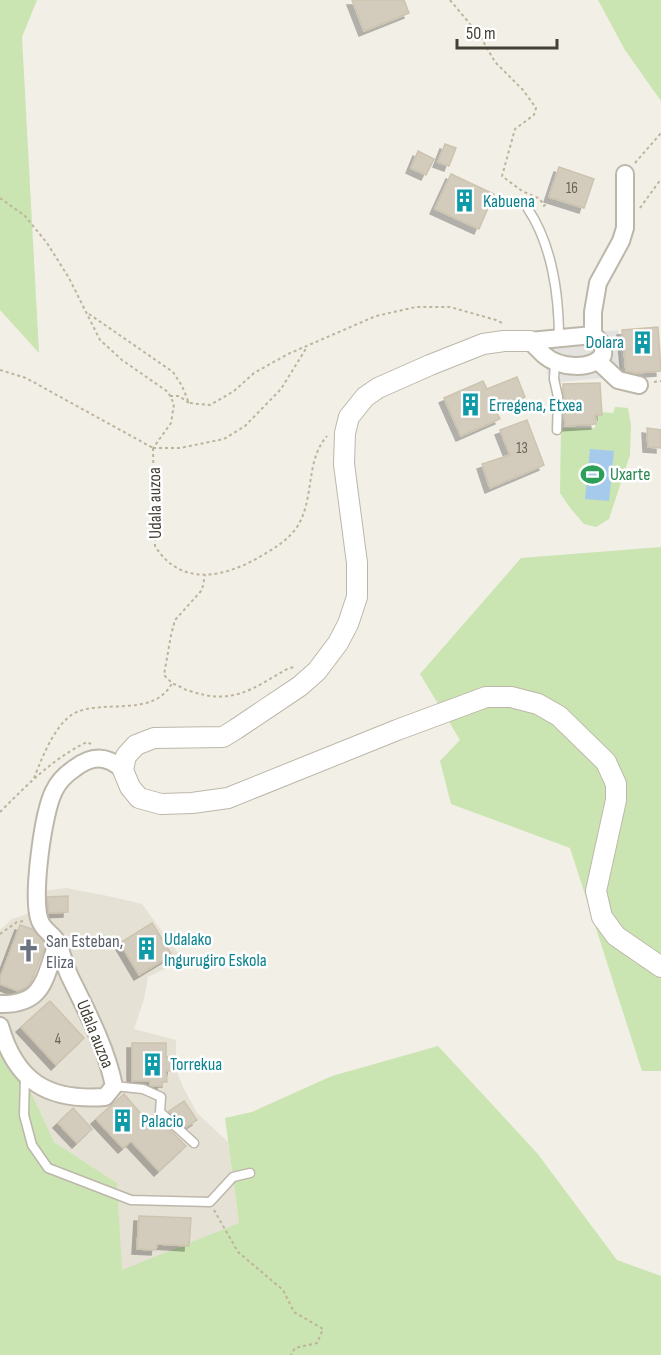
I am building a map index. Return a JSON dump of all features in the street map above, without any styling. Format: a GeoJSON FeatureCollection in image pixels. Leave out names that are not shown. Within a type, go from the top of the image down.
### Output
{"type":"FeatureCollection","features":[{"type":"Feature","properties":{"kind":"street"},"geometry":{"type":"LineString","coordinates":[[592,335],[592,312],[598,283],[621,241],[625,228],[626,174]]}},
{"type":"Feature","properties":{"kind":"street"},"geometry":{"type":"LineString","coordinates":[[123,770],[126,756],[136,745],[154,738],[223,737],[300,686],[317,671],[338,643],[348,624],[357,597],[357,563],[344,464],[345,433],[349,417],[365,397],[378,388],[430,364],[483,344],[592,335],[600,340],[604,347],[603,355],[598,361],[567,365],[555,362],[544,355],[530,341]]}},
{"type":"Feature","properties":{"kind":"street"},"geometry":{"type":"LineString","coordinates":[[598,361],[618,380],[639,385]]}},
{"type":"Feature","properties":{"kind":"street"},"geometry":{"type":"LineString","coordinates":[[40,921],[38,894],[42,841],[49,804],[57,786],[69,772],[90,758],[108,759],[123,770],[130,787],[139,798],[161,804],[228,798],[486,697],[511,698],[538,704],[559,716],[606,762],[616,784],[616,800],[596,891],[602,917],[616,936],[661,967]]}},
{"type":"Feature","properties":{"kind":"street","name":"Udala auzoa"},"geometry":{"type":"LineString","coordinates":[[0,1026],[12,1057],[25,1075],[45,1089],[72,1097],[105,1097],[114,1086],[110,1066],[57,944],[40,921]]}},
{"type":"Feature","properties":{"kind":"street"},"geometry":{"type":"LineString","coordinates":[[0,1004],[23,1004],[32,998],[40,989],[57,944]]}},
{"type":"Feature","properties":{"kind":"lane"},"geometry":{"type":"LineString","coordinates":[[528,209],[538,226],[547,252],[558,313],[559,339]]}},
{"type":"Feature","properties":{"kind":"lane"},"geometry":{"type":"LineString","coordinates":[[555,362],[554,379],[558,397],[557,430]]}},
{"type":"Feature","properties":{"kind":"lane"},"geometry":{"type":"LineString","coordinates":[[25,1075],[24,1115],[32,1145],[48,1168],[131,1200],[210,1203],[233,1177],[250,1173]]}},
{"type":"Feature","properties":{"kind":"lane","name":"Udala auzoa"},"geometry":{"type":"LineString","coordinates":[[114,1086],[143,1089],[160,1097],[160,1112],[194,1143]]}},
{"type":"Feature","properties":{"kind":"path"},"geometry":{"type":"LineString","coordinates":[[450,0],[480,36],[495,62],[523,90],[536,108],[534,115],[515,129],[502,177],[522,191]]}},
{"type":"Feature","properties":{"kind":"path"},"geometry":{"type":"LineString","coordinates":[[626,174],[661,133]]}},
{"type":"Feature","properties":{"kind":"path"},"geometry":{"type":"LineString","coordinates":[[638,211],[661,179]]}},
{"type":"Feature","properties":{"kind":"path"},"geometry":{"type":"LineString","coordinates":[[0,198],[25,216],[47,243],[69,278],[100,340],[122,360],[168,392],[174,404],[171,423],[153,448]]}},
{"type":"Feature","properties":{"kind":"path"},"geometry":{"type":"LineString","coordinates":[[170,396],[179,396],[189,403],[210,405],[234,391],[254,373],[308,345],[376,316],[416,308],[450,307],[506,325]]}},
{"type":"Feature","properties":{"kind":"path"},"geometry":{"type":"LineString","coordinates":[[88,314],[173,372],[189,403]]}},
{"type":"Feature","properties":{"kind":"path"},"geometry":{"type":"LineString","coordinates":[[153,448],[180,448],[224,439],[245,426],[281,388],[308,345]]}},
{"type":"Feature","properties":{"kind":"path","name":"Udala auzoa"},"geometry":{"type":"LineString","coordinates":[[0,370],[26,378],[153,448],[155,546],[171,564],[186,572],[205,575],[220,573],[249,563],[276,548],[290,536],[303,514],[317,449],[328,435]]}},
{"type":"Feature","properties":{"kind":"path"},"geometry":{"type":"LineString","coordinates":[[205,575],[202,590],[175,620],[164,675],[172,684],[206,696],[239,696],[289,668],[299,666]]}},
{"type":"Feature","properties":{"kind":"path"},"geometry":{"type":"LineString","coordinates":[[0,812],[34,778],[46,750],[63,723],[74,714],[93,709],[148,703],[169,690],[172,684]]}},
{"type":"Feature","properties":{"kind":"path"},"geometry":{"type":"LineString","coordinates":[[0,934],[16,922],[40,921]]}},
{"type":"Feature","properties":{"kind":"path"},"geometry":{"type":"LineString","coordinates":[[210,1203],[238,1251],[283,1290],[294,1312],[323,1329],[317,1343],[295,1348],[291,1355]]}},
{"type":"Feature","properties":{"kind":"shaded area"},"geometry":{"type":"Polygon","coordinates":[[[618,330],[623,376],[549,383],[541,338],[618,330]]]}},
{"type":"Feature","properties":{"kind":"shaded area"},"geometry":{"type":"Polygon","coordinates":[[[66,888],[142,904],[183,960],[148,977],[144,999],[134,1029],[176,1040],[176,1070],[184,1089],[197,1113],[228,1142],[239,1223],[121,1271],[117,1183],[54,1142],[19,1065],[0,1030],[0,930],[12,919],[36,911],[35,892],[66,888]]]}},
{"type":"Feature","properties":{"kind":"green space"},"geometry":{"type":"Polygon","coordinates":[[[0,0],[37,0],[22,37],[39,353],[0,310],[0,0]]]}},
{"type":"Feature","properties":{"kind":"green space"},"geometry":{"type":"Polygon","coordinates":[[[598,0],[661,0],[661,101],[625,50],[598,0]]]}},
{"type":"Feature","properties":{"kind":"green space","name":"Uxarte"},"geometry":{"type":"Polygon","coordinates":[[[615,407],[628,408],[631,425],[630,455],[609,519],[596,527],[584,524],[560,493],[561,428],[595,428],[598,412],[613,413],[615,407]]]}},
{"type":"Feature","properties":{"kind":"green space"},"geometry":{"type":"Polygon","coordinates":[[[661,547],[661,1071],[642,1071],[570,848],[451,804],[440,761],[460,740],[420,674],[521,558],[661,547]]]}},
{"type":"Feature","properties":{"kind":"green space"},"geometry":{"type":"Polygon","coordinates":[[[0,1034],[21,1070],[54,1142],[117,1183],[122,1270],[239,1223],[225,1118],[252,1112],[332,1076],[438,1046],[537,1153],[617,1260],[661,1276],[661,1355],[0,1355],[0,1034]]]}},
{"type":"Feature","properties":{"kind":"water"},"geometry":{"type":"Polygon","coordinates":[[[590,449],[614,451],[609,501],[585,499],[590,449]]]}},
{"type":"Feature","properties":{"kind":"building"},"geometry":{"type":"Polygon","coordinates":[[[352,0],[404,0],[409,13],[364,31],[352,0]]]}},
{"type":"Feature","properties":{"kind":"building"},"geometry":{"type":"Polygon","coordinates":[[[445,144],[456,148],[449,166],[438,162],[445,144]]]}},
{"type":"Feature","properties":{"kind":"building"},"geometry":{"type":"Polygon","coordinates":[[[418,151],[434,159],[426,175],[411,168],[418,151]]]}},
{"type":"Feature","properties":{"kind":"building"},"geometry":{"type":"Polygon","coordinates":[[[559,167],[594,179],[584,208],[549,197],[559,167]]]}},
{"type":"Feature","properties":{"kind":"building","name":"Kabuena"},"geometry":{"type":"Polygon","coordinates":[[[451,174],[494,194],[479,229],[435,209],[451,174]]]}},
{"type":"Feature","properties":{"kind":"building","name":"Dolara"},"geometry":{"type":"Polygon","coordinates":[[[658,327],[661,371],[635,373],[626,371],[622,330],[658,327]]]}},
{"type":"Feature","properties":{"kind":"building","name":"Erregena, Etxea"},"geometry":{"type":"Polygon","coordinates":[[[517,377],[525,397],[495,409],[500,419],[461,436],[444,398],[483,381],[487,389],[517,377]]]}},
{"type":"Feature","properties":{"kind":"building","name":"Uxarte"},"geometry":{"type":"Polygon","coordinates":[[[600,383],[602,415],[595,415],[596,424],[565,426],[563,384],[600,383]]]}},
{"type":"Feature","properties":{"kind":"building"},"geometry":{"type":"Polygon","coordinates":[[[527,420],[544,465],[490,488],[482,464],[510,455],[500,430],[527,420]]]}},
{"type":"Feature","properties":{"kind":"building"},"geometry":{"type":"Polygon","coordinates":[[[647,428],[661,430],[661,448],[648,447],[647,428]]]}},
{"type":"Feature","properties":{"kind":"building"},"geometry":{"type":"Polygon","coordinates":[[[68,896],[68,912],[49,913],[47,897],[68,896]]]}},
{"type":"Feature","properties":{"kind":"building","name":"Udalako Ingurugiro Eskola"},"geometry":{"type":"Polygon","coordinates":[[[152,923],[172,955],[139,975],[120,943],[152,923]]]}},
{"type":"Feature","properties":{"kind":"building","name":"San Esteban, Eliza"},"geometry":{"type":"Polygon","coordinates":[[[20,925],[32,929],[46,944],[31,982],[27,987],[18,991],[0,984],[0,978],[20,925]]]}},
{"type":"Feature","properties":{"kind":"building"},"geometry":{"type":"Polygon","coordinates":[[[50,1001],[84,1038],[56,1065],[21,1027],[50,1001]]]}},
{"type":"Feature","properties":{"kind":"building","name":"Torrekua"},"geometry":{"type":"Polygon","coordinates":[[[132,1043],[166,1043],[166,1057],[173,1057],[172,1071],[166,1071],[167,1082],[162,1082],[162,1086],[152,1086],[150,1081],[132,1081],[132,1043]]]}},
{"type":"Feature","properties":{"kind":"building"},"geometry":{"type":"Polygon","coordinates":[[[124,1094],[153,1128],[161,1121],[186,1146],[159,1171],[131,1141],[123,1148],[96,1119],[124,1094]]]}},
{"type":"Feature","properties":{"kind":"building"},"geometry":{"type":"Polygon","coordinates":[[[184,1101],[197,1120],[186,1127],[169,1111],[184,1101]]]}},
{"type":"Feature","properties":{"kind":"building"},"geometry":{"type":"Polygon","coordinates":[[[73,1108],[92,1129],[77,1143],[58,1123],[73,1108]]]}},
{"type":"Feature","properties":{"kind":"building"},"geometry":{"type":"Polygon","coordinates":[[[139,1216],[191,1218],[189,1246],[157,1244],[156,1250],[137,1249],[139,1216]]]}},
{"type":"Feature","properties":{"kind":"place","name":"Kabuena"},"geometry":{"type":"Point","coordinates":[465,201]}},
{"type":"Feature","properties":{"kind":"place","name":"Dolara"},"geometry":{"type":"Point","coordinates":[642,342]}},
{"type":"Feature","properties":{"kind":"place","name":"Erregena, Etxea"},"geometry":{"type":"Point","coordinates":[471,405]}},
{"type":"Feature","properties":{"kind":"place","name":"Uxarte"},"geometry":{"type":"Point","coordinates":[592,474]}},
{"type":"Feature","properties":{"kind":"place","name":"Udalako Ingurugiro Eskola"},"geometry":{"type":"Point","coordinates":[146,949]}},
{"type":"Feature","properties":{"kind":"place","name":"San Esteban, Eliza"},"geometry":{"type":"Point","coordinates":[28,951]}},
{"type":"Feature","properties":{"kind":"place","name":"Torrekua"},"geometry":{"type":"Point","coordinates":[152,1064]}},
{"type":"Feature","properties":{"kind":"place","name":"Palacio"},"geometry":{"type":"Point","coordinates":[123,1121]}}]}
